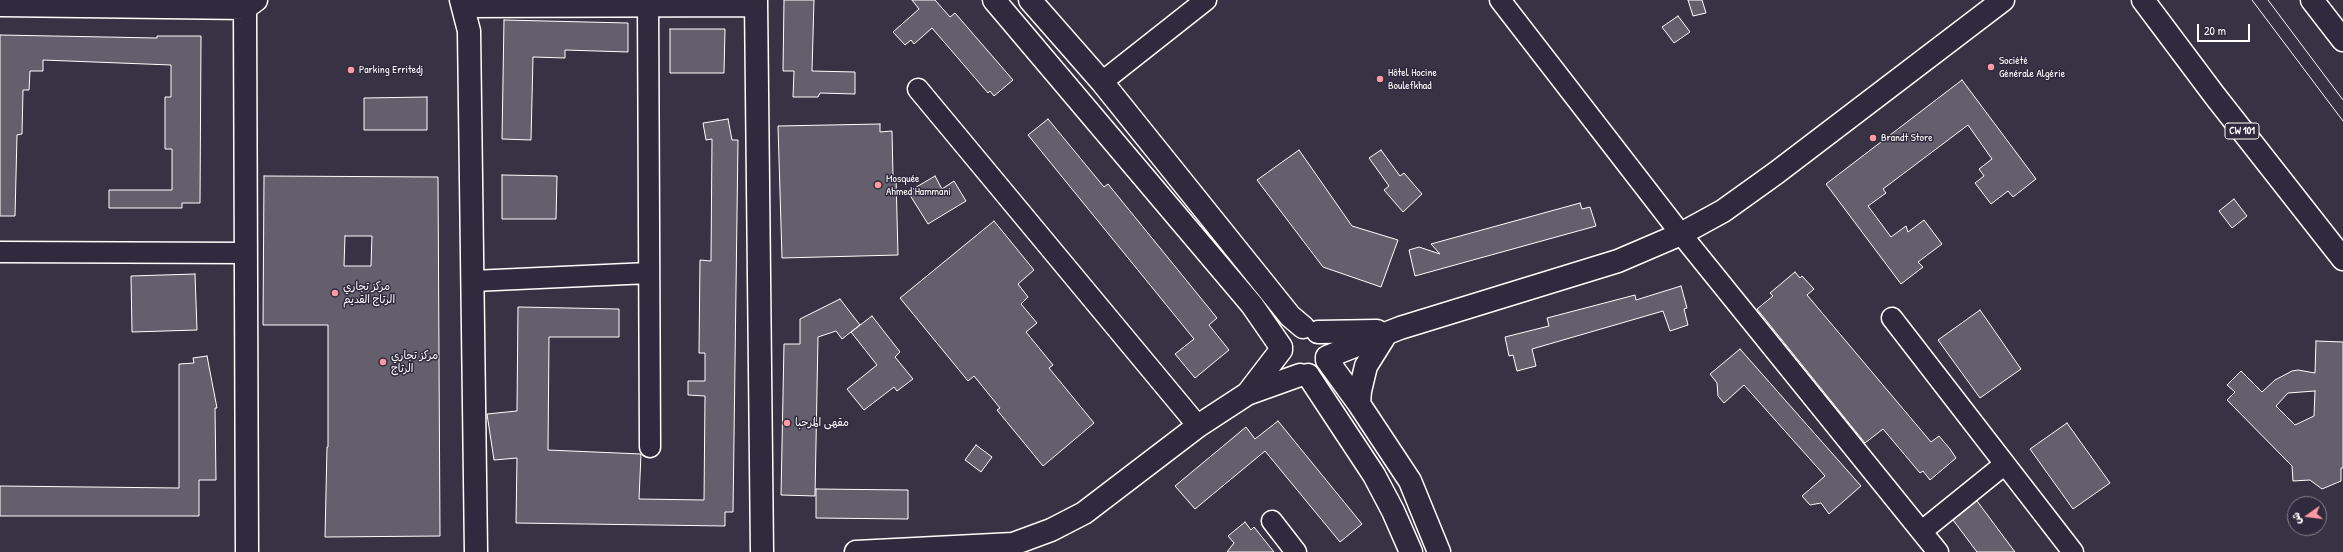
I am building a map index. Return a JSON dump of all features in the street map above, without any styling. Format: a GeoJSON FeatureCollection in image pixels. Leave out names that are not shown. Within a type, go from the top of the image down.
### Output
{"type":"FeatureCollection","features":[{"type":"Feature","properties":{"kind":"main road"},"geometry":{"type":"LineString","coordinates":[[994,0],[1252,305],[1281,348],[1283,362],[1287,368],[1304,375],[1345,428],[1380,486],[1411,552]]}},
{"type":"Feature","properties":{"kind":"main road"},"geometry":{"type":"LineString","coordinates":[[856,552],[1013,544],[1051,530],[1084,513],[1198,426],[1247,394],[1322,368],[1327,359],[1328,345],[1311,330],[1290,316],[1102,82],[1030,0]]}},
{"type":"Feature","properties":{"kind":"main road"},"geometry":{"type":"LineString","coordinates":[[1327,359],[1393,331],[1618,261],[1681,234],[1723,211],[1776,173],[2003,0]]}},
{"type":"Feature","properties":{"kind":"main road","name":"CW 101"},"geometry":{"type":"LineString","coordinates":[[2143,0],[2215,96],[2343,259]]}},
{"type":"Feature","properties":{"kind":"main road"},"geometry":{"type":"LineString","coordinates":[[2312,0],[2343,40]]}},
{"type":"Feature","properties":{"kind":"main road"},"geometry":{"type":"LineString","coordinates":[[476,552],[469,30],[462,3],[756,2],[762,552]]}},
{"type":"Feature","properties":{"kind":"main road"},"geometry":{"type":"LineString","coordinates":[[0,5],[250,4],[246,253],[247,552]]}},
{"type":"Feature","properties":{"kind":"main road"},"geometry":{"type":"LineString","coordinates":[[1247,394],[1281,348],[1288,334],[1311,330],[1359,332],[1393,331]]}},
{"type":"Feature","properties":{"kind":"main road"},"geometry":{"type":"LineString","coordinates":[[1359,404],[1360,391],[1366,366],[1393,331]]}},
{"type":"Feature","properties":{"kind":"main road"},"geometry":{"type":"LineString","coordinates":[[1327,359],[1410,481],[1439,552]]}},
{"type":"Feature","properties":{"kind":"street"},"geometry":{"type":"LineString","coordinates":[[1102,82],[1206,0]]}},
{"type":"Feature","properties":{"kind":"street"},"geometry":{"type":"LineString","coordinates":[[1500,0],[1681,234],[1938,552]]}},
{"type":"Feature","properties":{"kind":"street"},"geometry":{"type":"LineString","coordinates":[[648,3],[650,447]]}},
{"type":"Feature","properties":{"kind":"street"},"geometry":{"type":"LineString","coordinates":[[918,90],[1198,426]]}},
{"type":"Feature","properties":{"kind":"street"},"geometry":{"type":"LineString","coordinates":[[0,252],[246,253]]}},
{"type":"Feature","properties":{"kind":"street"},"geometry":{"type":"LineString","coordinates":[[473,281],[649,273]]}},
{"type":"Feature","properties":{"kind":"street"},"geometry":{"type":"LineString","coordinates":[[1892,318],[2073,552]]}},
{"type":"Feature","properties":{"kind":"street"},"geometry":{"type":"LineString","coordinates":[[1922,531],[2005,464]]}},
{"type":"Feature","properties":{"kind":"street"},"geometry":{"type":"LineString","coordinates":[[1272,521],[1296,552]]}},
{"type":"Feature","properties":{"kind":"building"},"geometry":{"type":"Polygon","coordinates":[[[784,0],[814,0],[812,71],[855,72],[855,94],[820,93],[818,97],[793,97],[794,71],[783,71],[784,0]]]}},
{"type":"Feature","properties":{"kind":"building"},"geometry":{"type":"Polygon","coordinates":[[[912,0],[935,0],[950,17],[955,13],[1013,80],[994,96],[990,91],[988,93],[932,28],[914,44],[911,40],[905,45],[893,32],[919,9],[912,0]]]}},
{"type":"Feature","properties":{"kind":"building"},"geometry":{"type":"Polygon","coordinates":[[[1688,0],[1702,0],[1706,13],[1693,16],[1688,0]]]}},
{"type":"Feature","properties":{"kind":"building"},"geometry":{"type":"Polygon","coordinates":[[[1678,16],[1690,32],[1674,43],[1662,27],[1678,16]]]}},
{"type":"Feature","properties":{"kind":"building"},"geometry":{"type":"Polygon","coordinates":[[[504,20],[628,23],[628,52],[565,50],[565,58],[533,57],[531,140],[502,139],[504,20]]]}},
{"type":"Feature","properties":{"kind":"building"},"geometry":{"type":"Polygon","coordinates":[[[670,29],[725,29],[724,73],[670,73],[670,29]]]}},
{"type":"Feature","properties":{"kind":"building"},"geometry":{"type":"Polygon","coordinates":[[[0,35],[157,38],[157,36],[201,36],[200,203],[182,203],[182,208],[109,208],[109,190],[172,190],[172,149],[165,149],[165,97],[171,97],[171,65],[43,60],[43,71],[30,71],[29,90],[23,90],[22,134],[17,135],[15,216],[0,216],[0,35]]]}},
{"type":"Feature","properties":{"kind":"building"},"geometry":{"type":"Polygon","coordinates":[[[1962,80],[2036,179],[2013,197],[2008,191],[1991,204],[1975,183],[1984,176],[1979,169],[1992,159],[1968,125],[1883,189],[1886,193],[1868,206],[1891,237],[1906,226],[1908,232],[1924,220],[1942,244],[1918,262],[1923,267],[1901,284],[1826,184],[1962,80]]]}},
{"type":"Feature","properties":{"kind":"building"},"geometry":{"type":"Polygon","coordinates":[[[427,97],[427,130],[364,130],[364,98],[427,97]]]}},
{"type":"Feature","properties":{"kind":"building"},"geometry":{"type":"Polygon","coordinates":[[[728,119],[732,140],[738,140],[733,512],[725,512],[725,526],[516,523],[517,458],[494,460],[487,414],[517,411],[518,307],[619,309],[619,337],[549,337],[548,450],[641,454],[639,499],[704,500],[705,396],[688,395],[688,381],[705,381],[705,353],[699,353],[700,260],[711,261],[712,139],[706,140],[703,123],[728,119]]]}},
{"type":"Feature","properties":{"kind":"building"},"geometry":{"type":"Polygon","coordinates":[[[1048,119],[1104,187],[1108,184],[1217,318],[1209,325],[1229,350],[1195,378],[1175,354],[1194,339],[1028,135],[1048,119]]]}},
{"type":"Feature","properties":{"kind":"building"},"geometry":{"type":"Polygon","coordinates":[[[880,124],[880,132],[892,131],[893,177],[896,177],[898,255],[782,258],[778,126],[880,124]]]}},
{"type":"Feature","properties":{"kind":"building"},"geometry":{"type":"Polygon","coordinates":[[[1299,150],[1352,226],[1398,240],[1381,287],[1323,267],[1257,180],[1299,150]]]}},
{"type":"Feature","properties":{"kind":"building"},"geometry":{"type":"Polygon","coordinates":[[[1381,150],[1400,176],[1404,173],[1422,194],[1403,212],[1384,190],[1389,186],[1369,158],[1381,150]]]}},
{"type":"Feature","properties":{"kind":"building"},"geometry":{"type":"Polygon","coordinates":[[[502,175],[557,176],[556,219],[502,219],[502,175]]]}},
{"type":"Feature","properties":{"kind":"building","name":"مركز تجاري الرتاج"},"geometry":{"type":"Polygon","coordinates":[[[264,176],[438,177],[440,536],[325,537],[328,447],[328,325],[263,325],[264,176]],[[345,236],[344,266],[371,266],[372,236],[345,236]]]}},
{"type":"Feature","properties":{"kind":"building"},"geometry":{"type":"Polygon","coordinates":[[[935,176],[942,189],[954,181],[966,201],[928,224],[908,192],[935,176]]]}},
{"type":"Feature","properties":{"kind":"building"},"geometry":{"type":"Polygon","coordinates":[[[2234,199],[2247,216],[2232,228],[2219,211],[2234,199]]]}},
{"type":"Feature","properties":{"kind":"building"},"geometry":{"type":"Polygon","coordinates":[[[1580,203],[1582,209],[1590,207],[1596,226],[1415,276],[1409,250],[1419,247],[1440,254],[1431,244],[1580,203]]]}},
{"type":"Feature","properties":{"kind":"building"},"geometry":{"type":"Polygon","coordinates":[[[994,221],[1034,270],[1018,284],[1028,297],[1021,304],[1037,323],[1026,332],[1053,365],[1049,368],[1094,423],[1043,466],[997,410],[1000,408],[974,376],[968,381],[900,298],[994,221]]]}},
{"type":"Feature","properties":{"kind":"building"},"geometry":{"type":"Polygon","coordinates":[[[1795,272],[1800,278],[1802,276],[1814,289],[1807,295],[1931,442],[1939,436],[1956,458],[1930,480],[1923,471],[1920,473],[1883,429],[1865,443],[1757,309],[1773,296],[1770,293],[1795,272]]]}},
{"type":"Feature","properties":{"kind":"building"},"geometry":{"type":"Polygon","coordinates":[[[195,274],[197,330],[132,332],[131,276],[195,274]]]}},
{"type":"Feature","properties":{"kind":"building"},"geometry":{"type":"Polygon","coordinates":[[[1681,286],[1687,308],[1684,309],[1688,325],[1670,331],[1663,311],[1532,349],[1536,366],[1517,371],[1513,355],[1509,356],[1505,337],[1549,326],[1547,318],[1635,295],[1636,300],[1681,286]]]}},
{"type":"Feature","properties":{"kind":"building"},"geometry":{"type":"Polygon","coordinates":[[[840,299],[860,325],[842,339],[836,331],[818,337],[815,496],[781,495],[784,344],[800,344],[800,319],[840,299]]]}},
{"type":"Feature","properties":{"kind":"building"},"geometry":{"type":"Polygon","coordinates":[[[1980,310],[2021,369],[1980,398],[1938,340],[1980,310]]]}},
{"type":"Feature","properties":{"kind":"building"},"geometry":{"type":"Polygon","coordinates":[[[872,316],[900,352],[895,357],[913,379],[897,391],[894,387],[864,410],[847,389],[877,365],[851,332],[872,316]]]}},
{"type":"Feature","properties":{"kind":"building"},"geometry":{"type":"Polygon","coordinates":[[[2316,341],[2343,342],[2343,468],[2341,468],[2341,481],[2322,489],[2310,480],[2293,481],[2292,466],[2227,400],[2235,392],[2227,385],[2241,371],[2262,392],[2275,380],[2292,371],[2298,370],[2315,373],[2316,341]],[[2315,391],[2288,393],[2276,406],[2295,425],[2314,416],[2315,391]]]}},
{"type":"Feature","properties":{"kind":"building"},"geometry":{"type":"Polygon","coordinates":[[[1740,349],[1861,486],[1829,514],[1821,503],[1810,505],[1802,496],[1825,476],[1744,385],[1724,403],[1718,396],[1717,383],[1710,374],[1740,349]]]}},
{"type":"Feature","properties":{"kind":"building"},"geometry":{"type":"Polygon","coordinates":[[[207,356],[217,408],[215,408],[216,480],[199,480],[199,516],[0,516],[0,486],[179,488],[179,364],[194,363],[193,358],[207,356]]]}},
{"type":"Feature","properties":{"kind":"building"},"geometry":{"type":"Polygon","coordinates":[[[1278,421],[1362,524],[1340,542],[1265,451],[1195,509],[1175,486],[1246,427],[1255,439],[1278,421]]]}},
{"type":"Feature","properties":{"kind":"building"},"geometry":{"type":"Polygon","coordinates":[[[2067,423],[2110,483],[2073,509],[2030,449],[2067,423]]]}},
{"type":"Feature","properties":{"kind":"building"},"geometry":{"type":"Polygon","coordinates":[[[976,445],[992,457],[981,472],[965,460],[976,445]]]}},
{"type":"Feature","properties":{"kind":"building"},"geometry":{"type":"Polygon","coordinates":[[[816,489],[908,490],[908,519],[816,518],[816,489]]]}},
{"type":"Feature","properties":{"kind":"building"},"geometry":{"type":"Polygon","coordinates":[[[1977,501],[2015,552],[1977,552],[1953,520],[1977,501]]]}},
{"type":"Feature","properties":{"kind":"building"},"geometry":{"type":"Polygon","coordinates":[[[1245,522],[1251,530],[1254,527],[1274,552],[1227,552],[1234,543],[1228,536],[1245,522]]]}},
{"type":"Feature","properties":{"kind":"tram line"},"geometry":{"type":"LineString","coordinates":[[2252,0],[2343,121]]}},
{"type":"Feature","properties":{"kind":"tram line"},"geometry":{"type":"LineString","coordinates":[[2268,0],[2343,100]]}},
{"type":"Feature","properties":{"kind":"place","name":"Société Générale Algérie"},"geometry":{"type":"Point","coordinates":[1991,67]}},
{"type":"Feature","properties":{"kind":"place","name":"Parking Erritedj"},"geometry":{"type":"Point","coordinates":[351,70]}},
{"type":"Feature","properties":{"kind":"place","name":"Hôtel Hocine Boulefkhad"},"geometry":{"type":"Point","coordinates":[1380,79]}},
{"type":"Feature","properties":{"kind":"place","name":"Brandt Store"},"geometry":{"type":"Point","coordinates":[1873,138]}},
{"type":"Feature","properties":{"kind":"place","name":"Mosquée Ahmed Hammani"},"geometry":{"type":"Point","coordinates":[878,185]}},
{"type":"Feature","properties":{"kind":"place","name":"مركز تجاري الرتاج القديم"},"geometry":{"type":"Point","coordinates":[335,293]}},
{"type":"Feature","properties":{"kind":"place","name":"مركز تجاري الرتاج"},"geometry":{"type":"Point","coordinates":[383,362]}},
{"type":"Feature","properties":{"kind":"place","name":"مقهى المرحبا"},"geometry":{"type":"Point","coordinates":[787,423]}}]}
